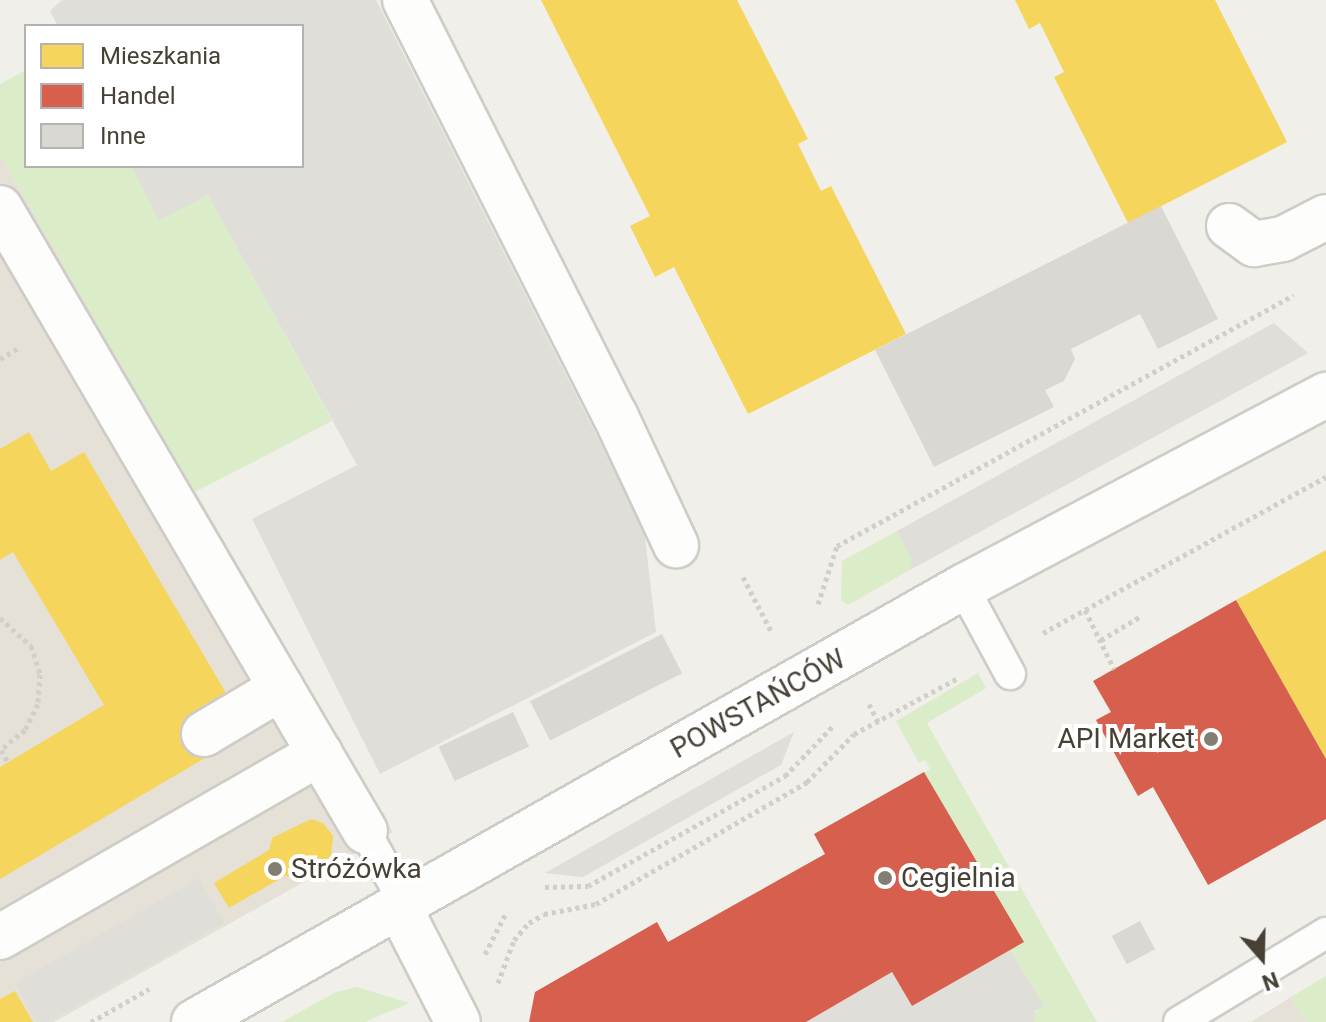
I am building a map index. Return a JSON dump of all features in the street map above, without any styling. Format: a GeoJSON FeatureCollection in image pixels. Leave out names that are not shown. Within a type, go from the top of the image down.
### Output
{"type":"FeatureCollection","features":[{"type":"Feature","properties":{"kind":"street"},"geometry":{"type":"LineString","coordinates":[[405,0],[615,415],[676,545]]}},
{"type":"Feature","properties":{"kind":"street"},"geometry":{"type":"LineString","coordinates":[[1229,226],[1254,244],[1283,239],[1326,217]]}},
{"type":"Feature","properties":{"kind":"street"},"geometry":{"type":"LineString","coordinates":[[6,232],[365,831]]}},
{"type":"Feature","properties":{"kind":"street","name":"POWSTAŃCÓW"},"geometry":{"type":"LineString","coordinates":[[194,1022],[963,587],[1326,395]]}},
{"type":"Feature","properties":{"kind":"street"},"geometry":{"type":"LineString","coordinates":[[204,734],[281,688]]}},
{"type":"Feature","properties":{"kind":"street"},"geometry":{"type":"LineString","coordinates":[[0,937],[320,753]]}},
{"type":"Feature","properties":{"kind":"street"},"geometry":{"type":"LineString","coordinates":[[401,904],[458,1022]]}},
{"type":"Feature","properties":{"kind":"lane"},"geometry":{"type":"LineString","coordinates":[[963,587],[1005,665]]}},
{"type":"Feature","properties":{"kind":"lane"},"geometry":{"type":"LineString","coordinates":[[365,831],[401,904]]}},
{"type":"Feature","properties":{"kind":"lane"},"geometry":{"type":"LineString","coordinates":[[1179,1022],[1326,933]]}},
{"type":"Feature","properties":{"kind":"path"},"geometry":{"type":"LineString","coordinates":[[806,614],[817,608],[837,546],[1299,292]]}},
{"type":"Feature","properties":{"kind":"path"},"geometry":{"type":"LineString","coordinates":[[494,994],[514,940],[529,923],[544,914],[596,904],[807,782],[854,734],[1005,665],[1085,610],[1326,477]]}},
{"type":"Feature","properties":{"kind":"path"},"geometry":{"type":"LineString","coordinates":[[743,577],[773,634],[784,627]]}},
{"type":"Feature","properties":{"kind":"path"},"geometry":{"type":"LineString","coordinates":[[1085,610],[1114,669]]}},
{"type":"Feature","properties":{"kind":"path"},"geometry":{"type":"LineString","coordinates":[[1100,640],[1141,616]]}},
{"type":"Feature","properties":{"kind":"path"},"geometry":{"type":"LineString","coordinates":[[0,618],[31,646],[40,674],[38,704],[25,730],[1,750],[8,762]]}},
{"type":"Feature","properties":{"kind":"path"},"geometry":{"type":"LineString","coordinates":[[855,709],[881,694]]}},
{"type":"Feature","properties":{"kind":"path"},"geometry":{"type":"LineString","coordinates":[[539,886],[588,886],[785,776],[841,717]]}},
{"type":"Feature","properties":{"kind":"path"},"geometry":{"type":"LineString","coordinates":[[482,964],[490,937],[512,906]]}},
{"type":"Feature","properties":{"kind":"shaded area"},"geometry":{"type":"Polygon","coordinates":[[[62,0],[376,0],[644,529],[656,632],[380,774],[252,519],[357,465],[208,195],[159,220],[132,168],[304,168],[304,24],[57,24],[50,11],[62,0]]]}},
{"type":"Feature","properties":{"kind":"shaded area"},"geometry":{"type":"Polygon","coordinates":[[[0,155],[393,832],[54,1022],[0,1022],[0,155]]]}},
{"type":"Feature","properties":{"kind":"shaded area"},"geometry":{"type":"Polygon","coordinates":[[[1274,323],[1308,353],[910,570],[912,560],[897,531],[1274,323]]]}},
{"type":"Feature","properties":{"kind":"shaded area"},"geometry":{"type":"Polygon","coordinates":[[[794,732],[781,765],[583,877],[545,873],[794,732]]]}},
{"type":"Feature","properties":{"kind":"shaded area"},"geometry":{"type":"Polygon","coordinates":[[[199,878],[224,923],[48,1022],[36,1022],[15,983],[199,878]]]}},
{"type":"Feature","properties":{"kind":"shaded area"},"geometry":{"type":"Polygon","coordinates":[[[1010,950],[1044,1006],[1035,1011],[1034,1022],[806,1022],[892,972],[912,1006],[1010,950]]]}},
{"type":"Feature","properties":{"kind":"shaded area"},"geometry":{"type":"Polygon","coordinates":[[[1291,997],[1306,1022],[1251,1022],[1291,997]]]}},
{"type":"Feature","properties":{"kind":"green space"},"geometry":{"type":"Polygon","coordinates":[[[24,71],[24,168],[132,168],[159,219],[208,194],[332,421],[195,492],[0,155],[0,84],[24,71]]]}},
{"type":"Feature","properties":{"kind":"green space"},"geometry":{"type":"Polygon","coordinates":[[[897,531],[913,560],[910,570],[848,605],[841,600],[842,561],[897,531]]]}},
{"type":"Feature","properties":{"kind":"green space"},"geometry":{"type":"Polygon","coordinates":[[[978,673],[986,688],[927,723],[1097,1022],[1034,1022],[1032,1015],[1043,1005],[1010,950],[924,772],[930,769],[925,760],[919,763],[896,721],[978,673]]]}},
{"type":"Feature","properties":{"kind":"green space"},"geometry":{"type":"Polygon","coordinates":[[[1326,976],[1326,1022],[1306,1022],[1291,997],[1326,976]]]}},
{"type":"Feature","properties":{"kind":"green space"},"geometry":{"type":"Polygon","coordinates":[[[357,987],[409,1003],[365,1022],[282,1022],[336,992],[357,987]]]}},
{"type":"Feature","properties":{"kind":"building: Mieszkania"},"geometry":{"type":"Polygon","coordinates":[[[541,0],[737,0],[808,139],[798,144],[821,191],[831,186],[906,334],[748,414],[674,267],[655,277],[630,226],[650,216],[541,0]]]}},
{"type":"Feature","properties":{"kind":"building: Mieszkania"},"geometry":{"type":"Polygon","coordinates":[[[1015,0],[1215,0],[1287,142],[1128,223],[1054,77],[1064,72],[1040,23],[1029,29],[1015,0]]]}},
{"type":"Feature","properties":{"kind":"building: Mieszkania"},"geometry":{"type":"Polygon","coordinates":[[[29,432],[51,471],[84,452],[226,693],[192,713],[215,752],[0,879],[0,767],[104,705],[13,552],[0,560],[0,449],[29,432]]]}},
{"type":"Feature","properties":{"kind":"building: Mieszkania"},"geometry":{"type":"Polygon","coordinates":[[[1326,550],[1326,759],[1236,600],[1326,550]]]}},
{"type":"Feature","properties":{"kind":"building: Mieszkania","name":"Stróżówka"},"geometry":{"type":"Polygon","coordinates":[[[311,819],[323,823],[333,836],[331,856],[299,878],[285,876],[229,908],[214,883],[269,850],[272,838],[311,819]]]}},
{"type":"Feature","properties":{"kind":"building: Mieszkania"},"geometry":{"type":"Polygon","coordinates":[[[15,991],[33,1022],[0,1022],[0,999],[15,991]]]}},
{"type":"Feature","properties":{"kind":"building: Handel","name":"API Market"},"geometry":{"type":"Polygon","coordinates":[[[1236,600],[1326,759],[1326,819],[1208,885],[1153,787],[1138,796],[1096,720],[1111,712],[1093,681],[1236,600]]]}},
{"type":"Feature","properties":{"kind":"building: Handel","name":"Cegielnia"},"geometry":{"type":"Polygon","coordinates":[[[924,772],[1024,942],[912,1006],[892,972],[806,1022],[529,1022],[535,992],[657,922],[668,942],[825,854],[814,834],[924,772]]]}},
{"type":"Feature","properties":{"kind":"building: Inne"},"geometry":{"type":"Polygon","coordinates":[[[1161,206],[1218,319],[1158,349],[1140,314],[1071,349],[1075,359],[1064,381],[1045,390],[1054,407],[934,467],[875,350],[1161,206]]]}},
{"type":"Feature","properties":{"kind":"building: Inne"},"geometry":{"type":"Polygon","coordinates":[[[662,634],[682,673],[550,740],[530,701],[662,634]]]}},
{"type":"Feature","properties":{"kind":"building: Inne"},"geometry":{"type":"Polygon","coordinates":[[[513,712],[529,746],[455,781],[439,747],[513,712]]]}},
{"type":"Feature","properties":{"kind":"building: Inne"},"geometry":{"type":"Polygon","coordinates":[[[1140,921],[1155,949],[1127,964],[1112,936],[1140,921]]]}},
{"type":"Feature","properties":{"kind":"place","name":"API Market"},"geometry":{"type":"Point","coordinates":[1211,739]}},
{"type":"Feature","properties":{"kind":"place","name":"Stróżówka"},"geometry":{"type":"Point","coordinates":[275,869]}},
{"type":"Feature","properties":{"kind":"place","name":"Cegielnia"},"geometry":{"type":"Point","coordinates":[885,878]}}]}
